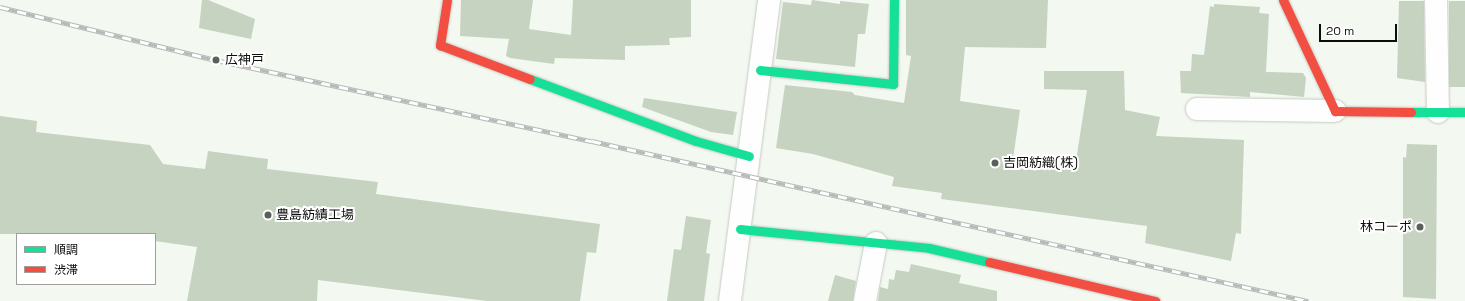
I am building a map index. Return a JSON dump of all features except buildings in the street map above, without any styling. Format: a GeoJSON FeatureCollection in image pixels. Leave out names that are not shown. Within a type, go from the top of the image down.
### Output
{"type":"FeatureCollection","features":[{"type":"Feature","properties":{"kind":"street"},"geometry":{"type":"LineString","coordinates":[[447,0],[440,45],[696,141],[749,156]]}},
{"type":"Feature","properties":{"kind":"street"},"geometry":{"type":"LineString","coordinates":[[730,301],[769,0]]}},
{"type":"Feature","properties":{"kind":"street"},"geometry":{"type":"LineString","coordinates":[[760,70],[893,84],[894,0]]}},
{"type":"Feature","properties":{"kind":"street"},"geometry":{"type":"LineString","coordinates":[[1283,0],[1335,111]]}},
{"type":"Feature","properties":{"kind":"street"},"geometry":{"type":"LineString","coordinates":[[1436,0],[1438,112]]}},
{"type":"Feature","properties":{"kind":"street"},"geometry":{"type":"LineString","coordinates":[[1197,109],[1465,112]]}},
{"type":"Feature","properties":{"kind":"street"},"geometry":{"type":"LineString","coordinates":[[740,229],[929,248],[1155,301]]}},
{"type":"Feature","properties":{"kind":"street"},"geometry":{"type":"LineString","coordinates":[[865,301],[876,243]]}},
{"type":"Feature","properties":{"kind":"railway"},"geometry":{"type":"LineString","coordinates":[[0,7],[216,60],[592,141],[1308,301]]}},
{"type":"Feature","properties":{"kind":"traffic: fast"},"geometry":{"type":"LineString","coordinates":[[760,70],[893,84],[894,0]]}},
{"type":"Feature","properties":{"kind":"traffic: fast"},"geometry":{"type":"LineString","coordinates":[[530,79],[696,141],[749,156]]}},
{"type":"Feature","properties":{"kind":"traffic: fast"},"geometry":{"type":"LineString","coordinates":[[1411,112],[1465,112]]}},
{"type":"Feature","properties":{"kind":"traffic: fast"},"geometry":{"type":"LineString","coordinates":[[740,229],[929,248],[989,262]]}},
{"type":"Feature","properties":{"kind":"traffic: jam"},"geometry":{"type":"LineString","coordinates":[[447,0],[440,45],[530,79]]}},
{"type":"Feature","properties":{"kind":"traffic: jam"},"geometry":{"type":"LineString","coordinates":[[1283,0],[1335,111],[1411,112]]}},
{"type":"Feature","properties":{"kind":"traffic: jam"},"geometry":{"type":"LineString","coordinates":[[989,262],[1155,301]]}},
{"type":"Feature","properties":{"kind":"place","name":"広神戸"},"geometry":{"type":"Point","coordinates":[216,60]}},
{"type":"Feature","properties":{"kind":"place","name":"吉岡紡織(株)"},"geometry":{"type":"Point","coordinates":[995,163]}},
{"type":"Feature","properties":{"kind":"place","name":"豊島紡績工場"},"geometry":{"type":"Point","coordinates":[268,215]}},
{"type":"Feature","properties":{"kind":"place","name":"林コーポ"},"geometry":{"type":"Point","coordinates":[1420,227]}}]}
